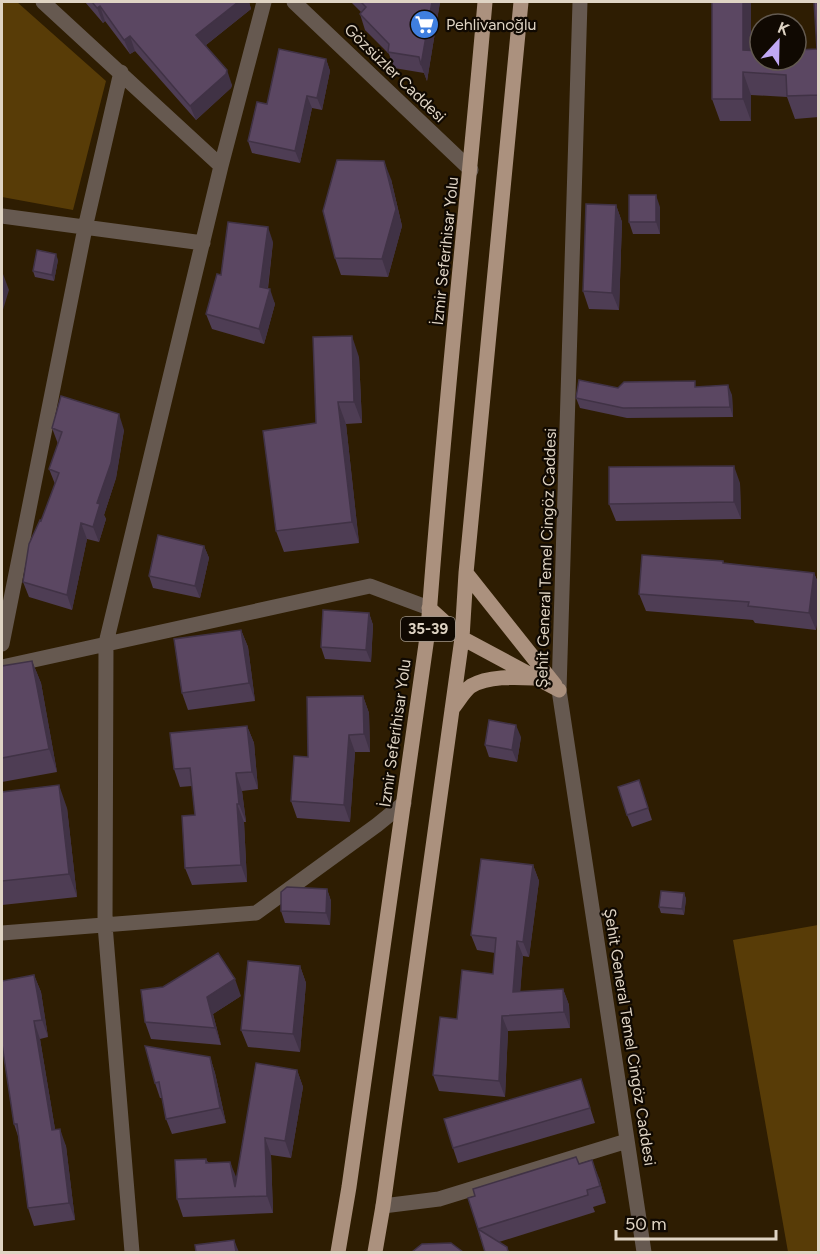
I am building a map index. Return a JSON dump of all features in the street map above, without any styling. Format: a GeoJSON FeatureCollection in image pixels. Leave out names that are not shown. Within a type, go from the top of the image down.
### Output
{"type":"FeatureCollection","features":[{"type":"Feature","properties":{"kind":"main road","name":"İzmir Seferihisar Yolu"},"geometry":{"type":"LineString","coordinates":[[338,1252],[404,803],[429,608],[485,2]]}},
{"type":"Feature","properties":{"kind":"main road","name":"35-39"},"geometry":{"type":"LineString","coordinates":[[375,1252],[462,638],[466,573],[521,2]]}},
{"type":"Feature","properties":{"kind":"main road"},"geometry":{"type":"LineString","coordinates":[[466,573],[559,690]]}},
{"type":"Feature","properties":{"kind":"main road"},"geometry":{"type":"LineString","coordinates":[[429,608],[462,638],[559,690]]}},
{"type":"Feature","properties":{"kind":"main road"},"geometry":{"type":"LineString","coordinates":[[452,709],[471,687],[489,680],[509,677],[536,678]]}},
{"type":"Feature","properties":{"kind":"street"},"geometry":{"type":"LineString","coordinates":[[43,2],[221,166]]}},
{"type":"Feature","properties":{"kind":"street"},"geometry":{"type":"LineString","coordinates":[[132,1252],[105,925],[106,643],[221,166],[264,2]]}},
{"type":"Feature","properties":{"kind":"street","name":"Gözsüzler Caddesi"},"geometry":{"type":"LineString","coordinates":[[294,2],[471,170]]}},
{"type":"Feature","properties":{"kind":"street","name":"Şehit General Temel Cingöz Caddesi"},"geometry":{"type":"LineString","coordinates":[[580,2],[559,690],[644,1252]]}},
{"type":"Feature","properties":{"kind":"street"},"geometry":{"type":"LineString","coordinates":[[2,644],[85,228],[121,72]]}},
{"type":"Feature","properties":{"kind":"street"},"geometry":{"type":"LineString","coordinates":[[2,216],[203,243]]}},
{"type":"Feature","properties":{"kind":"street"},"geometry":{"type":"LineString","coordinates":[[2,667],[370,586],[429,608]]}},
{"type":"Feature","properties":{"kind":"street"},"geometry":{"type":"LineString","coordinates":[[2,933],[256,913],[404,803]]}},
{"type":"Feature","properties":{"kind":"street"},"geometry":{"type":"LineString","coordinates":[[383,1206],[439,1199],[627,1141]]}},
{"type":"Feature","properties":{"kind":"street"},"geometry":{"type":"LineString","coordinates":[[330,1252],[338,1252]]}},
{"type":"Feature","properties":{"kind":"shaded area"},"geometry":{"type":"Polygon","coordinates":[[[2,2],[17,2],[106,81],[73,210],[2,197],[2,2]]]}},
{"type":"Feature","properties":{"kind":"shaded area"},"geometry":{"type":"Polygon","coordinates":[[[818,925],[818,1252],[788,1252],[733,940],[818,925]]]}},
{"type":"Feature","properties":{"kind":"building"},"geometry":{"type":"Polygon","coordinates":[[[92,2],[238,2],[196,35],[227,70],[226,74],[190,106],[130,36],[124,40],[100,6],[97,8],[92,2]]]}},
{"type":"Feature","properties":{"kind":"building"},"geometry":{"type":"Polygon","coordinates":[[[361,2],[432,2],[421,65],[419,57],[388,52],[389,44],[360,14],[366,7],[361,2]]]}},
{"type":"Feature","properties":{"kind":"building"},"geometry":{"type":"Polygon","coordinates":[[[712,2],[743,2],[743,50],[748,50],[748,72],[808,72],[808,49],[817,49],[814,2],[819,2],[819,95],[787,96],[786,75],[743,72],[743,99],[712,99],[712,2]]]}},
{"type":"Feature","properties":{"kind":"building"},"geometry":{"type":"Polygon","coordinates":[[[279,49],[326,59],[317,98],[307,96],[295,151],[248,141],[257,102],[267,104],[279,49]]]}},
{"type":"Feature","properties":{"kind":"building"},"geometry":{"type":"Polygon","coordinates":[[[337,160],[384,161],[396,209],[382,259],[335,258],[323,211],[337,160]]]}},
{"type":"Feature","properties":{"kind":"building"},"geometry":{"type":"Polygon","coordinates":[[[629,195],[656,195],[656,222],[629,222],[629,195]]]}},
{"type":"Feature","properties":{"kind":"building"},"geometry":{"type":"Polygon","coordinates":[[[586,204],[616,205],[612,293],[583,291],[586,204]]]}},
{"type":"Feature","properties":{"kind":"building"},"geometry":{"type":"Polygon","coordinates":[[[228,222],[268,227],[260,287],[270,289],[259,329],[206,314],[217,274],[221,275],[228,222]]]}},
{"type":"Feature","properties":{"kind":"building"},"geometry":{"type":"Polygon","coordinates":[[[37,250],[56,254],[52,275],[33,271],[37,250]]]}},
{"type":"Feature","properties":{"kind":"building"},"geometry":{"type":"Polygon","coordinates":[[[352,336],[354,402],[338,402],[352,522],[276,531],[263,431],[316,423],[313,337],[352,336]]]}},
{"type":"Feature","properties":{"kind":"building"},"geometry":{"type":"Polygon","coordinates":[[[579,380],[618,388],[624,382],[695,381],[695,387],[728,385],[730,407],[623,408],[576,398],[579,380]]]}},
{"type":"Feature","properties":{"kind":"building"},"geometry":{"type":"Polygon","coordinates":[[[61,396],[119,414],[111,463],[97,503],[100,504],[93,527],[81,523],[67,595],[23,582],[29,544],[41,521],[59,473],[49,469],[62,432],[52,428],[61,396]]]}},
{"type":"Feature","properties":{"kind":"building"},"geometry":{"type":"Polygon","coordinates":[[[734,466],[734,502],[609,504],[609,467],[734,466]]]}},
{"type":"Feature","properties":{"kind":"building"},"geometry":{"type":"Polygon","coordinates":[[[158,535],[204,546],[195,586],[149,576],[158,535]]]}},
{"type":"Feature","properties":{"kind":"building"},"geometry":{"type":"Polygon","coordinates":[[[642,555],[723,561],[723,563],[814,573],[809,613],[748,606],[749,602],[639,594],[642,555]]]}},
{"type":"Feature","properties":{"kind":"building"},"geometry":{"type":"Polygon","coordinates":[[[323,610],[369,613],[366,650],[321,647],[323,610]]]}},
{"type":"Feature","properties":{"kind":"building"},"geometry":{"type":"Polygon","coordinates":[[[241,630],[249,683],[182,693],[174,639],[241,630]]]}},
{"type":"Feature","properties":{"kind":"building"},"geometry":{"type":"Polygon","coordinates":[[[32,661],[49,749],[2,758],[2,666],[32,661]]]}},
{"type":"Feature","properties":{"kind":"building"},"geometry":{"type":"Polygon","coordinates":[[[363,696],[364,734],[349,735],[344,805],[291,801],[294,756],[308,757],[307,697],[363,696]]]}},
{"type":"Feature","properties":{"kind":"building"},"geometry":{"type":"Polygon","coordinates":[[[489,720],[516,725],[512,750],[485,745],[489,720]]]}},
{"type":"Feature","properties":{"kind":"building"},"geometry":{"type":"Polygon","coordinates":[[[247,726],[252,772],[236,773],[241,865],[185,868],[182,816],[195,815],[190,768],[174,769],[170,733],[247,726]]]}},
{"type":"Feature","properties":{"kind":"building"},"geometry":{"type":"Polygon","coordinates":[[[639,780],[648,808],[627,815],[618,787],[639,780]]]}},
{"type":"Feature","properties":{"kind":"building"},"geometry":{"type":"Polygon","coordinates":[[[59,785],[69,874],[2,881],[2,792],[59,785]]]}},
{"type":"Feature","properties":{"kind":"building"},"geometry":{"type":"Polygon","coordinates":[[[481,859],[533,865],[523,942],[517,941],[513,992],[563,989],[564,1012],[502,1016],[499,1081],[433,1075],[440,1017],[457,1019],[462,970],[493,974],[496,938],[471,935],[481,859]]]}},
{"type":"Feature","properties":{"kind":"building"},"geometry":{"type":"Polygon","coordinates":[[[287,887],[327,889],[326,913],[281,911],[281,892],[287,887]]]}},
{"type":"Feature","properties":{"kind":"building"},"geometry":{"type":"Polygon","coordinates":[[[661,891],[684,893],[682,909],[659,907],[661,891]]]}},
{"type":"Feature","properties":{"kind":"building"},"geometry":{"type":"Polygon","coordinates":[[[218,953],[235,979],[207,997],[215,1028],[145,1022],[141,990],[163,987],[218,953]]]}},
{"type":"Feature","properties":{"kind":"building"},"geometry":{"type":"Polygon","coordinates":[[[248,961],[300,966],[293,1034],[241,1030],[248,961]]]}},
{"type":"Feature","properties":{"kind":"building"},"geometry":{"type":"Polygon","coordinates":[[[34,975],[42,1020],[34,1021],[52,1130],[60,1129],[69,1203],[28,1208],[17,1124],[14,1124],[2,1044],[2,981],[34,975]]]}},
{"type":"Feature","properties":{"kind":"building"},"geometry":{"type":"Polygon","coordinates":[[[145,1046],[210,1057],[220,1108],[166,1119],[159,1082],[155,1083],[145,1046]]]}},
{"type":"Feature","properties":{"kind":"building"},"geometry":{"type":"Polygon","coordinates":[[[256,1063],[297,1070],[285,1141],[265,1138],[267,1196],[177,1199],[175,1160],[206,1159],[206,1163],[230,1162],[235,1187],[256,1063]]]}},
{"type":"Feature","properties":{"kind":"building"},"geometry":{"type":"Polygon","coordinates":[[[581,1079],[590,1108],[453,1148],[444,1119],[581,1079]]]}},
{"type":"Feature","properties":{"kind":"building"},"geometry":{"type":"Polygon","coordinates":[[[576,1157],[579,1164],[592,1160],[600,1186],[587,1190],[588,1195],[478,1229],[468,1198],[475,1196],[473,1189],[576,1157]]]}},
{"type":"Feature","properties":{"kind":"building"},"geometry":{"type":"Polygon","coordinates":[[[478,1229],[507,1247],[508,1252],[485,1252],[478,1229]]]}},
{"type":"Feature","properties":{"kind":"building"},"geometry":{"type":"Polygon","coordinates":[[[234,1240],[236,1252],[196,1252],[195,1245],[234,1240]]]}},
{"type":"Feature","properties":{"kind":"building"},"geometry":{"type":"Polygon","coordinates":[[[451,1243],[463,1252],[412,1252],[422,1244],[451,1243]]]}},
{"type":"Feature","properties":{"kind":"place","name":"Pehlivanoğlu"},"geometry":{"type":"Point","coordinates":[425,24]}}]}
